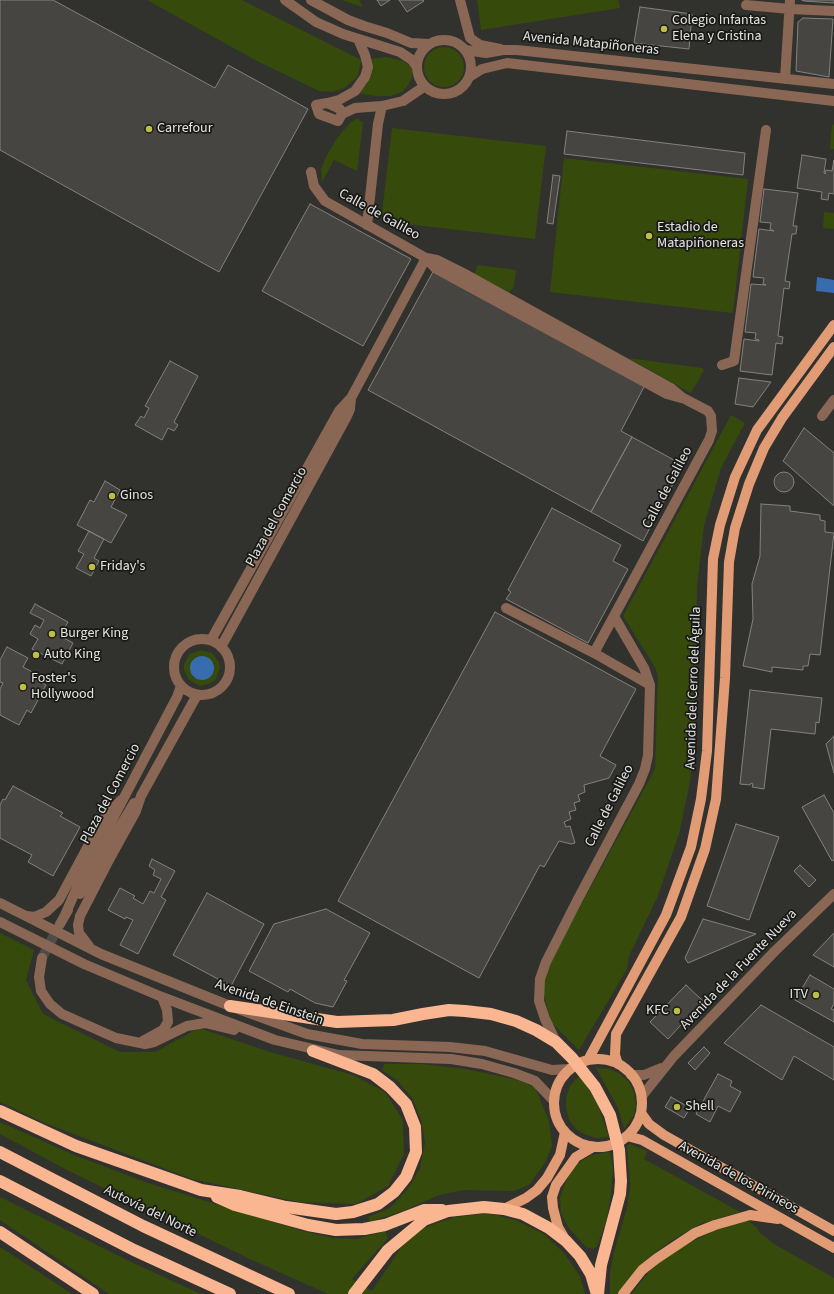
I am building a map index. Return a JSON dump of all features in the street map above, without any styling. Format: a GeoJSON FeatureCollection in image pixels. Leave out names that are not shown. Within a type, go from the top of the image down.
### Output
{"type":"FeatureCollection","features":[{"type":"Feature","properties":{"kind":"highway"},"geometry":{"type":"LineString","coordinates":[[230,1006],[337,1022],[393,1020],[449,1010],[465,1011],[491,1014],[516,1021],[536,1030],[556,1042],[572,1058],[595,1087],[610,1115],[619,1150],[621,1180],[620,1194],[601,1265],[598,1294]]}},
{"type":"Feature","properties":{"kind":"highway"},"geometry":{"type":"LineString","coordinates":[[201,1190],[240,1196],[301,1210],[336,1214],[353,1212],[378,1204],[398,1187],[406,1177],[416,1152],[414,1127],[406,1104],[390,1086],[373,1074],[313,1051]]}},
{"type":"Feature","properties":{"kind":"highway"},"geometry":{"type":"LineString","coordinates":[[0,1111],[76,1146],[201,1190],[235,1205],[308,1225],[336,1230],[364,1229],[385,1225],[424,1210],[448,1211],[467,1208],[504,1209],[523,1214],[549,1228],[566,1241],[580,1256],[590,1274],[598,1294]]}},
{"type":"Feature","properties":{"kind":"highway","name":"Autovía del Norte"},"geometry":{"type":"LineString","coordinates":[[0,1152],[143,1226],[289,1294]]}},
{"type":"Feature","properties":{"kind":"highway"},"geometry":{"type":"LineString","coordinates":[[0,1181],[134,1250],[230,1294]]}},
{"type":"Feature","properties":{"kind":"highway"},"geometry":{"type":"LineString","coordinates":[[354,1294],[388,1250],[407,1233],[424,1220],[448,1211]]}},
{"type":"Feature","properties":{"kind":"highway"},"geometry":{"type":"LineString","coordinates":[[0,1232],[93,1294]]}},
{"type":"Feature","properties":{"kind":"main road","name":"Avenida del Cerro del Águila"},"geometry":{"type":"LineString","coordinates":[[588,1060],[666,915],[691,847],[701,799],[707,751],[713,559],[720,525],[735,477],[750,442],[766,417],[834,325]]}},
{"type":"Feature","properties":{"kind":"main road","name":"Avenida del Cerro del Águila"},"geometry":{"type":"LineString","coordinates":[[618,1064],[615,1055],[616,1034],[681,917],[705,849],[716,799],[725,678],[729,562],[735,528],[749,484],[764,448],[782,418],[834,347]]}},
{"type":"Feature","properties":{"kind":"main road"},"geometry":{"type":"LineString","coordinates":[[566,1241],[555,1216],[552,1197],[556,1185],[576,1157],[593,1147],[608,1145],[627,1136],[636,1125],[641,1113],[642,1096],[631,1075],[618,1064],[603,1059],[588,1060],[576,1064],[569,1069],[557,1085],[554,1100],[557,1120],[565,1132],[573,1139],[593,1147]]}},
{"type":"Feature","properties":{"kind":"main road","name":"Avenida de los Pirineos"},"geometry":{"type":"LineString","coordinates":[[641,1113],[649,1124],[664,1135],[834,1231]]}},
{"type":"Feature","properties":{"kind":"main road"},"geometry":{"type":"LineString","coordinates":[[504,1209],[526,1198],[537,1190],[547,1178],[560,1155],[565,1132]]}},
{"type":"Feature","properties":{"kind":"main road","name":"Avenida de los Pirineos"},"geometry":{"type":"LineString","coordinates":[[627,1136],[642,1140],[834,1248]]}},
{"type":"Feature","properties":{"kind":"main road"},"geometry":{"type":"LineString","coordinates":[[623,1294],[642,1270],[656,1258],[695,1233],[715,1224],[750,1215],[784,1220]]}},
{"type":"Feature","properties":{"kind":"street"},"geometry":{"type":"LineString","coordinates":[[285,0],[316,22],[358,39],[400,52],[412,60],[425,86],[440,94],[457,90],[469,77],[471,63],[465,50],[454,42],[441,40],[429,44],[411,43],[348,20],[312,0]]}},
{"type":"Feature","properties":{"kind":"street"},"geometry":{"type":"LineString","coordinates":[[460,0],[470,38],[480,45],[503,50]]}},
{"type":"Feature","properties":{"kind":"street"},"geometry":{"type":"LineString","coordinates":[[746,5],[790,5],[834,10]]}},
{"type":"Feature","properties":{"kind":"street"},"geometry":{"type":"LineString","coordinates":[[785,79],[790,5]]}},
{"type":"Feature","properties":{"kind":"street"},"geometry":{"type":"LineString","coordinates":[[358,39],[365,55],[368,67],[365,77],[355,91],[339,100],[316,104],[319,114],[338,121],[342,114],[355,108],[382,106],[403,101],[425,86]]}},
{"type":"Feature","properties":{"kind":"street"},"geometry":{"type":"LineString","coordinates":[[403,101],[417,70],[418,58],[422,50],[429,44]]}},
{"type":"Feature","properties":{"kind":"street","name":"Avenida Matapiñoneras"},"geometry":{"type":"LineString","coordinates":[[465,50],[486,53],[503,50],[834,84]]}},
{"type":"Feature","properties":{"kind":"street","name":"Avenida Matapiñoneras"},"geometry":{"type":"LineString","coordinates":[[469,77],[482,70],[507,63],[834,101]]}},
{"type":"Feature","properties":{"kind":"street"},"geometry":{"type":"LineString","coordinates":[[368,225],[378,124],[382,106]]}},
{"type":"Feature","properties":{"kind":"street"},"geometry":{"type":"LineString","coordinates":[[722,364],[734,361],[766,130]]}},
{"type":"Feature","properties":{"kind":"street","name":"Calle de Galileo"},"geometry":{"type":"LineString","coordinates":[[311,172],[314,186],[325,201],[426,258],[435,268],[667,394],[683,398],[708,411],[711,416],[712,431],[709,440],[615,618],[644,668],[650,685],[648,755],[646,769],[639,784],[571,913],[540,979],[539,1001],[545,1019],[556,1042]]}},
{"type":"Feature","properties":{"kind":"street","name":"Plaza del Comercio"},"geometry":{"type":"LineString","coordinates":[[211,640],[339,411],[351,398],[426,258]]}},
{"type":"Feature","properties":{"kind":"street","name":"Plaza del Comercio"},"geometry":{"type":"LineString","coordinates":[[221,646],[347,416],[350,410],[351,398]]}},
{"type":"Feature","properties":{"kind":"street"},"geometry":{"type":"LineString","coordinates":[[822,416],[834,400]]}},
{"type":"Feature","properties":{"kind":"street"},"geometry":{"type":"LineString","coordinates":[[506,608],[650,685]]}},
{"type":"Feature","properties":{"kind":"street"},"geometry":{"type":"LineString","coordinates":[[594,654],[615,618]]}},
{"type":"Feature","properties":{"kind":"street"},"geometry":{"type":"LineString","coordinates":[[202,639],[211,640],[221,646],[230,662],[227,680],[214,692],[206,695],[197,695],[188,692],[180,686],[174,670],[177,653],[184,646],[192,641],[202,639]]}},
{"type":"Feature","properties":{"kind":"street","name":"Plaza del Comercio"},"geometry":{"type":"LineString","coordinates":[[141,796],[133,804],[91,878],[62,920],[177,697],[180,686]]}},
{"type":"Feature","properties":{"kind":"street","name":"Plaza del Comercio"},"geometry":{"type":"LineString","coordinates":[[101,954],[88,945],[79,933],[79,921],[110,858],[136,811],[141,796],[197,695]]}},
{"type":"Feature","properties":{"kind":"street"},"geometry":{"type":"LineString","coordinates":[[26,916],[40,915],[54,907],[101,822],[112,807],[124,798]]}},
{"type":"Feature","properties":{"kind":"street","name":"Avenida de la Fuente Nueva"},"geometry":{"type":"LineString","coordinates":[[642,1096],[664,1067],[775,951],[834,894]]}},
{"type":"Feature","properties":{"kind":"street","name":"Avenida de Einstein"},"geometry":{"type":"LineString","coordinates":[[0,903],[101,954],[289,1028],[333,1039],[362,1044],[450,1046],[478,1050],[552,1070],[569,1069]]}},
{"type":"Feature","properties":{"kind":"street"},"geometry":{"type":"LineString","coordinates":[[0,922],[84,964],[162,997],[275,1040]]}},
{"type":"Feature","properties":{"kind":"street"},"geometry":{"type":"LineString","coordinates":[[42,958],[38,977],[41,991],[50,1004],[62,1014],[92,1028],[131,1042],[145,1044],[154,1042],[187,1026],[205,1024],[275,1040],[313,1051],[339,1055],[451,1059],[482,1064],[514,1072],[535,1081],[554,1100]]}},
{"type":"Feature","properties":{"kind":"street"},"geometry":{"type":"LineString","coordinates":[[131,1042],[143,1041],[163,1030],[168,1022],[167,1010],[162,997]]}},
{"type":"Feature","properties":{"kind":"street","name":"Avenida de la Fuente Nueva"},"geometry":{"type":"LineString","coordinates":[[631,1075],[651,1073],[664,1067]]}},
{"type":"Feature","properties":{"kind":"green space"},"geometry":{"type":"Polygon","coordinates":[[[147,0],[242,0],[361,60],[358,76],[343,89],[331,92],[319,91],[257,61],[147,0]]]}},
{"type":"Feature","properties":{"kind":"green space"},"geometry":{"type":"Polygon","coordinates":[[[341,0],[359,0],[363,7],[341,0]]]}},
{"type":"Feature","properties":{"kind":"green space"},"geometry":{"type":"Polygon","coordinates":[[[477,0],[618,0],[620,8],[481,30],[477,0]]]}},
{"type":"Feature","properties":{"kind":"green space"},"geometry":{"type":"Polygon","coordinates":[[[448,47],[455,50],[461,56],[464,67],[463,75],[455,84],[448,87],[440,87],[433,84],[425,75],[424,63],[427,56],[436,48],[448,47]]]}},
{"type":"Feature","properties":{"kind":"green space"},"geometry":{"type":"Polygon","coordinates":[[[386,57],[403,61],[412,68],[412,77],[407,87],[402,92],[390,96],[375,96],[359,93],[367,84],[371,76],[371,59],[386,57]]]}},
{"type":"Feature","properties":{"kind":"green space"},"geometry":{"type":"Polygon","coordinates":[[[357,118],[363,123],[357,171],[334,160],[322,182],[321,169],[326,157],[337,138],[350,123],[357,118]]]}},
{"type":"Feature","properties":{"kind":"green space"},"geometry":{"type":"Polygon","coordinates":[[[832,124],[834,125],[834,149],[830,149],[832,124]]]}},
{"type":"Feature","properties":{"kind":"green space"},"geometry":{"type":"Polygon","coordinates":[[[392,128],[546,146],[535,239],[381,221],[392,128]]]}},
{"type":"Feature","properties":{"kind":"green space","name":"Estadio de Matapiñoneras"},"geometry":{"type":"Polygon","coordinates":[[[564,158],[748,179],[733,313],[550,292],[564,158]]]}},
{"type":"Feature","properties":{"kind":"green space"},"geometry":{"type":"Polygon","coordinates":[[[824,212],[834,213],[834,229],[823,228],[824,212]]]}},
{"type":"Feature","properties":{"kind":"green space"},"geometry":{"type":"Polygon","coordinates":[[[478,265],[516,270],[514,286],[509,293],[474,274],[478,265]]]}},
{"type":"Feature","properties":{"kind":"green space"},"geometry":{"type":"Polygon","coordinates":[[[628,358],[702,368],[704,370],[691,393],[628,358]]]}},
{"type":"Feature","properties":{"kind":"green space"},"geometry":{"type":"Polygon","coordinates":[[[731,415],[745,423],[721,468],[704,526],[697,586],[695,733],[690,782],[679,834],[657,898],[629,956],[627,969],[579,1050],[550,1021],[544,995],[544,979],[551,960],[655,769],[658,676],[655,667],[623,616],[731,415]]]}},
{"type":"Feature","properties":{"kind":"green space"},"geometry":{"type":"Polygon","coordinates":[[[201,650],[212,653],[219,662],[220,668],[216,679],[211,683],[200,686],[189,680],[184,670],[184,664],[190,654],[201,650]],[[205,656],[194,659],[190,669],[193,677],[200,680],[213,672],[214,668],[214,664],[205,656]]]}},
{"type":"Feature","properties":{"kind":"green space"},"geometry":{"type":"Polygon","coordinates":[[[0,933],[34,950],[26,980],[43,1014],[120,1052],[155,1052],[199,1028],[270,1052],[353,1075],[385,1092],[403,1120],[404,1154],[388,1186],[356,1204],[298,1202],[192,1179],[45,1123],[0,1102],[0,933]]]}},
{"type":"Feature","properties":{"kind":"green space"},"geometry":{"type":"Polygon","coordinates":[[[384,1064],[422,1064],[465,1069],[514,1079],[535,1087],[549,1121],[552,1146],[545,1163],[529,1185],[514,1191],[464,1190],[439,1195],[403,1211],[370,1222],[368,1217],[390,1208],[408,1189],[420,1168],[425,1142],[421,1120],[412,1098],[397,1080],[382,1070],[384,1064]]]}},
{"type":"Feature","properties":{"kind":"green space"},"geometry":{"type":"Polygon","coordinates":[[[596,1068],[610,1069],[620,1074],[629,1082],[634,1092],[636,1104],[634,1115],[624,1129],[618,1108],[596,1068]]]}},
{"type":"Feature","properties":{"kind":"green space"},"geometry":{"type":"Polygon","coordinates":[[[580,1075],[598,1105],[609,1137],[597,1138],[586,1135],[576,1129],[569,1120],[566,1108],[566,1097],[570,1086],[580,1075]]]}},
{"type":"Feature","properties":{"kind":"green space"},"geometry":{"type":"Polygon","coordinates":[[[0,1122],[74,1155],[148,1183],[303,1231],[333,1238],[356,1239],[385,1231],[388,1238],[352,1279],[372,1291],[402,1246],[423,1228],[455,1217],[488,1213],[515,1220],[544,1234],[563,1252],[580,1276],[585,1294],[328,1294],[250,1259],[65,1169],[0,1134],[0,1122]]]}},
{"type":"Feature","properties":{"kind":"green space"},"geometry":{"type":"Polygon","coordinates":[[[630,1144],[647,1151],[644,1159],[740,1212],[700,1224],[671,1241],[649,1257],[629,1278],[618,1294],[610,1294],[610,1272],[615,1248],[627,1208],[630,1185],[627,1145],[630,1144]]]}},
{"type":"Feature","properties":{"kind":"green space"},"geometry":{"type":"Polygon","coordinates":[[[610,1152],[613,1168],[607,1219],[597,1246],[593,1249],[586,1247],[568,1227],[561,1213],[560,1198],[566,1181],[577,1164],[591,1155],[610,1152]]]}},
{"type":"Feature","properties":{"kind":"green space"},"geometry":{"type":"Polygon","coordinates":[[[0,1197],[133,1263],[201,1294],[109,1294],[0,1220],[0,1197]]]}},
{"type":"Feature","properties":{"kind":"green space"},"geometry":{"type":"Polygon","coordinates":[[[748,1220],[760,1233],[774,1244],[834,1278],[834,1294],[631,1294],[654,1266],[680,1247],[720,1228],[748,1220]]]}},
{"type":"Feature","properties":{"kind":"green space"},"geometry":{"type":"Polygon","coordinates":[[[0,1247],[54,1282],[72,1294],[0,1294],[0,1247]]]}},
{"type":"Feature","properties":{"kind":"water"},"geometry":{"type":"Polygon","coordinates":[[[817,277],[834,280],[834,293],[816,291],[817,277]]]}},
{"type":"Feature","properties":{"kind":"water"},"geometry":{"type":"Polygon","coordinates":[[[202,656],[211,659],[214,668],[211,677],[202,680],[193,677],[190,668],[193,659],[202,656]]]}},
{"type":"Feature","properties":{"kind":"building","name":"Carrefour"},"geometry":{"type":"Polygon","coordinates":[[[0,0],[53,0],[215,88],[228,65],[308,109],[219,272],[0,150],[0,0]]]}},
{"type":"Feature","properties":{"kind":"building"},"geometry":{"type":"Polygon","coordinates":[[[377,0],[390,0],[381,6],[377,0]]]}},
{"type":"Feature","properties":{"kind":"building"},"geometry":{"type":"Polygon","coordinates":[[[399,0],[423,0],[424,1],[407,12],[399,0]]]}},
{"type":"Feature","properties":{"kind":"building"},"geometry":{"type":"Polygon","coordinates":[[[802,0],[834,0],[834,3],[804,1],[802,0]]]}},
{"type":"Feature","properties":{"kind":"building"},"geometry":{"type":"Polygon","coordinates":[[[640,7],[692,14],[689,49],[634,43],[640,7]]]}},
{"type":"Feature","properties":{"kind":"building"},"geometry":{"type":"Polygon","coordinates":[[[803,18],[833,19],[829,77],[796,71],[798,22],[803,18]]]}},
{"type":"Feature","properties":{"kind":"building"},"geometry":{"type":"Polygon","coordinates":[[[567,131],[745,153],[743,175],[564,154],[567,131]]]}},
{"type":"Feature","properties":{"kind":"building"},"geometry":{"type":"Polygon","coordinates":[[[802,155],[826,159],[825,174],[826,170],[832,171],[834,160],[834,194],[829,193],[828,200],[821,199],[822,192],[797,188],[802,155]]]}},
{"type":"Feature","properties":{"kind":"building"},"geometry":{"type":"Polygon","coordinates":[[[553,175],[560,176],[553,224],[547,223],[553,175]]]}},
{"type":"Feature","properties":{"kind":"building"},"geometry":{"type":"Polygon","coordinates":[[[764,189],[798,193],[793,226],[797,226],[796,234],[792,234],[785,281],[790,282],[789,289],[784,288],[778,336],[783,337],[782,344],[776,343],[772,375],[740,371],[744,339],[759,341],[755,339],[756,333],[745,332],[751,284],[766,285],[763,284],[764,278],[753,277],[759,229],[774,231],[770,229],[771,223],[760,222],[764,189]]]}},
{"type":"Feature","properties":{"kind":"building"},"geometry":{"type":"Polygon","coordinates":[[[310,204],[411,259],[363,346],[262,291],[310,204]]]}},
{"type":"Feature","properties":{"kind":"building"},"geometry":{"type":"Polygon","coordinates":[[[434,270],[645,385],[621,431],[632,437],[591,512],[368,390],[434,270]]]}},
{"type":"Feature","properties":{"kind":"building"},"geometry":{"type":"Polygon","coordinates":[[[170,361],[198,376],[174,422],[178,425],[174,431],[168,428],[162,440],[135,425],[141,416],[144,418],[149,408],[145,406],[170,361]]]}},
{"type":"Feature","properties":{"kind":"building"},"geometry":{"type":"Polygon","coordinates":[[[739,378],[771,382],[753,407],[735,404],[739,378]]]}},
{"type":"Feature","properties":{"kind":"building"},"geometry":{"type":"Polygon","coordinates":[[[804,428],[834,453],[834,506],[783,461],[804,428]]]}},
{"type":"Feature","properties":{"kind":"building"},"geometry":{"type":"Polygon","coordinates":[[[632,437],[683,465],[643,541],[591,512],[632,437]]]}},
{"type":"Feature","properties":{"kind":"building"},"geometry":{"type":"Polygon","coordinates":[[[784,472],[791,475],[794,482],[791,489],[784,492],[777,489],[774,482],[777,475],[784,472]]]}},
{"type":"Feature","properties":{"kind":"building"},"geometry":{"type":"Polygon","coordinates":[[[105,481],[120,490],[111,507],[127,515],[111,543],[77,525],[90,500],[94,502],[105,481]]]}},
{"type":"Feature","properties":{"kind":"building"},"geometry":{"type":"Polygon","coordinates":[[[761,504],[790,506],[790,511],[820,515],[820,520],[825,521],[825,532],[834,533],[820,655],[810,654],[808,666],[803,666],[803,670],[772,667],[772,672],[743,666],[753,619],[752,584],[760,556],[761,504]]]}},
{"type":"Feature","properties":{"kind":"building"},"geometry":{"type":"Polygon","coordinates":[[[552,508],[621,545],[613,561],[628,569],[588,643],[506,599],[511,592],[508,590],[552,508]]]}},
{"type":"Feature","properties":{"kind":"building"},"geometry":{"type":"Polygon","coordinates":[[[89,531],[104,539],[94,558],[99,561],[91,576],[76,568],[84,554],[78,551],[89,531]]]}},
{"type":"Feature","properties":{"kind":"building"},"geometry":{"type":"Polygon","coordinates":[[[35,604],[68,622],[60,636],[73,643],[62,664],[32,649],[38,639],[30,634],[35,625],[40,628],[44,620],[30,613],[35,604]]]}},
{"type":"Feature","properties":{"kind":"building"},"geometry":{"type":"Polygon","coordinates":[[[495,612],[636,689],[600,756],[616,765],[609,778],[584,785],[585,792],[578,795],[580,801],[574,803],[576,810],[569,812],[571,819],[564,822],[566,827],[570,826],[575,843],[571,844],[559,841],[544,867],[540,865],[479,978],[338,901],[495,612]]]}},
{"type":"Feature","properties":{"kind":"building","name":"Foster's Hollywood"},"geometry":{"type":"Polygon","coordinates":[[[7,647],[28,658],[23,667],[44,678],[42,683],[46,685],[31,713],[27,710],[19,725],[0,715],[0,689],[3,683],[0,682],[0,660],[7,647]]]}},
{"type":"Feature","properties":{"kind":"building"},"geometry":{"type":"Polygon","coordinates":[[[750,690],[822,698],[819,723],[816,722],[815,734],[771,729],[764,789],[752,787],[753,784],[751,783],[750,785],[740,784],[750,690]]]}},
{"type":"Feature","properties":{"kind":"building"},"geometry":{"type":"Polygon","coordinates":[[[834,736],[834,773],[826,744],[834,736]]]}},
{"type":"Feature","properties":{"kind":"building"},"geometry":{"type":"Polygon","coordinates":[[[13,786],[63,813],[60,816],[80,827],[53,876],[28,862],[32,855],[0,838],[0,805],[3,799],[5,800],[13,786]]]}},
{"type":"Feature","properties":{"kind":"building"},"geometry":{"type":"Polygon","coordinates":[[[824,795],[834,813],[834,860],[832,861],[802,807],[824,795]]]}},
{"type":"Feature","properties":{"kind":"building"},"geometry":{"type":"Polygon","coordinates":[[[736,824],[779,837],[749,920],[707,906],[736,824]]]}},
{"type":"Feature","properties":{"kind":"building"},"geometry":{"type":"Polygon","coordinates":[[[152,859],[175,871],[161,897],[166,900],[138,954],[120,945],[133,920],[126,917],[125,919],[108,910],[120,888],[135,896],[133,898],[143,904],[150,891],[154,893],[161,879],[153,875],[155,870],[149,866],[152,859]]]}},
{"type":"Feature","properties":{"kind":"building"},"geometry":{"type":"Polygon","coordinates":[[[800,865],[816,880],[809,887],[794,871],[800,865]]]}},
{"type":"Feature","properties":{"kind":"building"},"geometry":{"type":"Polygon","coordinates":[[[207,893],[264,924],[231,986],[173,955],[207,893]]]}},
{"type":"Feature","properties":{"kind":"building"},"geometry":{"type":"Polygon","coordinates":[[[326,909],[370,933],[344,980],[347,981],[333,1007],[315,1003],[290,989],[288,992],[249,971],[274,924],[326,909]]]}},
{"type":"Feature","properties":{"kind":"building"},"geometry":{"type":"Polygon","coordinates":[[[703,919],[756,934],[688,963],[685,958],[703,919]]]}},
{"type":"Feature","properties":{"kind":"building"},"geometry":{"type":"Polygon","coordinates":[[[834,933],[834,967],[813,955],[834,933]]]}},
{"type":"Feature","properties":{"kind":"building","name":"ITV"},"geometry":{"type":"Polygon","coordinates":[[[810,975],[834,989],[834,1004],[831,1009],[834,1010],[834,1022],[795,1000],[810,975]]]}},
{"type":"Feature","properties":{"kind":"building","name":"KFC"},"geometry":{"type":"Polygon","coordinates":[[[686,985],[703,1001],[668,1039],[650,1022],[686,985]]]}},
{"type":"Feature","properties":{"kind":"building"},"geometry":{"type":"Polygon","coordinates":[[[761,1005],[834,1047],[834,1080],[794,1056],[782,1080],[724,1043],[761,1005]]]}},
{"type":"Feature","properties":{"kind":"building"},"geometry":{"type":"Polygon","coordinates":[[[704,1047],[710,1053],[695,1070],[688,1063],[704,1047]]]}},
{"type":"Feature","properties":{"kind":"building"},"geometry":{"type":"Polygon","coordinates":[[[718,1074],[732,1081],[730,1086],[741,1092],[730,1112],[718,1106],[710,1122],[696,1114],[718,1074]]]}},
{"type":"Feature","properties":{"kind":"building","name":"Shell"},"geometry":{"type":"Polygon","coordinates":[[[671,1097],[690,1108],[684,1118],[665,1107],[671,1097]]]}},
{"type":"Feature","properties":{"kind":"tunnel"},"geometry":{"type":"LineString","coordinates":[[42,958],[60,924]]}},
{"type":"Feature","properties":{"kind":"place","name":"Colegio Infantas Elena y Cristina"},"geometry":{"type":"Point","coordinates":[664,29]}},
{"type":"Feature","properties":{"kind":"place","name":"Carrefour"},"geometry":{"type":"Point","coordinates":[149,129]}},
{"type":"Feature","properties":{"kind":"place","name":"Estadio de Matapiñoneras"},"geometry":{"type":"Point","coordinates":[649,236]}},
{"type":"Feature","properties":{"kind":"place","name":"Ginos"},"geometry":{"type":"Point","coordinates":[112,496]}},
{"type":"Feature","properties":{"kind":"place","name":"Friday's"},"geometry":{"type":"Point","coordinates":[92,567]}},
{"type":"Feature","properties":{"kind":"place","name":"Burger King"},"geometry":{"type":"Point","coordinates":[52,634]}},
{"type":"Feature","properties":{"kind":"place","name":"Auto King"},"geometry":{"type":"Point","coordinates":[36,655]}},
{"type":"Feature","properties":{"kind":"place","name":"Foster's Hollywood"},"geometry":{"type":"Point","coordinates":[23,687]}},
{"type":"Feature","properties":{"kind":"place","name":"ITV"},"geometry":{"type":"Point","coordinates":[816,995]}},
{"type":"Feature","properties":{"kind":"place","name":"KFC"},"geometry":{"type":"Point","coordinates":[677,1011]}},
{"type":"Feature","properties":{"kind":"place","name":"Shell"},"geometry":{"type":"Point","coordinates":[677,1107]}}]}
